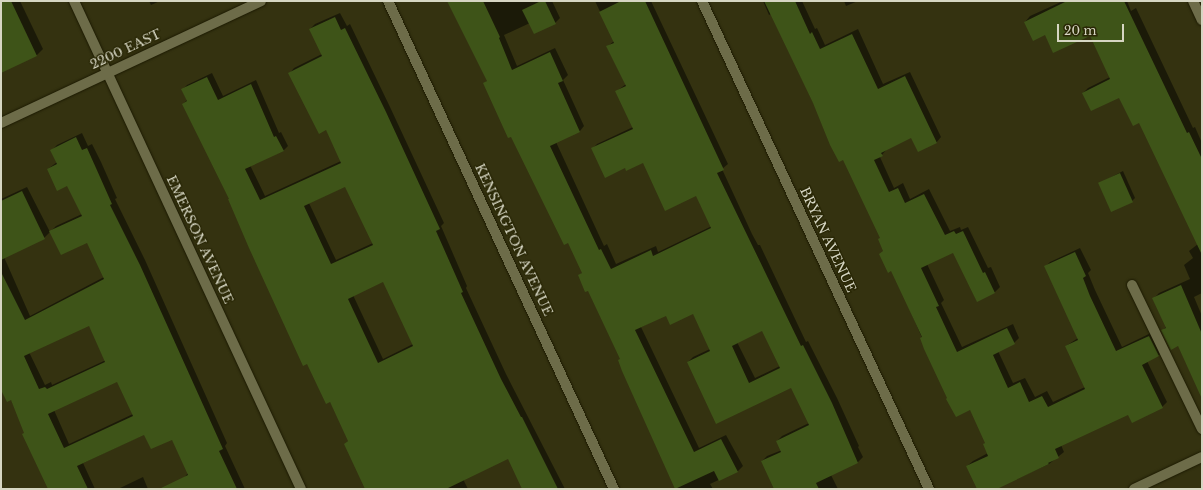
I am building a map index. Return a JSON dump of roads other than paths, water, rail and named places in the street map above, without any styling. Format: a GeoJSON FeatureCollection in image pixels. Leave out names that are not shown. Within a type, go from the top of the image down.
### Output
{"type":"FeatureCollection","features":[{"type":"Feature","properties":{"kind":"street","name":"EMERSON AVENUE"},"geometry":{"type":"LineString","coordinates":[[74,1],[301,489]]}},
{"type":"Feature","properties":{"kind":"street","name":"2200 EAST"},"geometry":{"type":"LineString","coordinates":[[1,123],[262,1]]}},
{"type":"Feature","properties":{"kind":"street","name":"KENSINGTON AVENUE"},"geometry":{"type":"LineString","coordinates":[[388,1],[614,489]]}},
{"type":"Feature","properties":{"kind":"street","name":"BRYAN AVENUE"},"geometry":{"type":"LineString","coordinates":[[702,1],[929,489]]}},
{"type":"Feature","properties":{"kind":"street"},"geometry":{"type":"LineString","coordinates":[[1193,1],[1202,20]]}},
{"type":"Feature","properties":{"kind":"street"},"geometry":{"type":"LineString","coordinates":[[1132,285],[1202,429]]}},
{"type":"Feature","properties":{"kind":"street"},"geometry":{"type":"LineString","coordinates":[[1134,489],[1202,457]]}}]}
